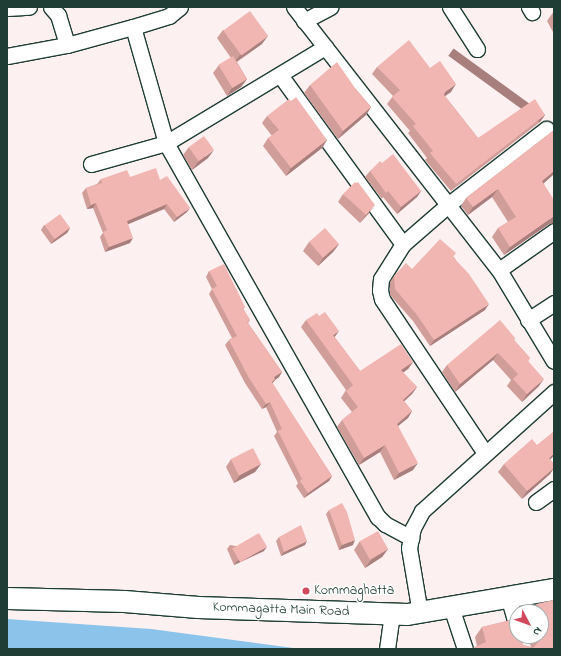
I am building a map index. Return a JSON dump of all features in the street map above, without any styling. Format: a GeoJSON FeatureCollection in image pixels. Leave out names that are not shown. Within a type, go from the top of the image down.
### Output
{"type":"FeatureCollection","features":[{"type":"Feature","properties":{"kind":"main road","name":"Kommagatta Main Road"},"geometry":{"type":"LineString","coordinates":[[7,598],[124,601],[198,607],[392,614],[420,613],[508,596],[554,589]]}},
{"type":"Feature","properties":{"kind":"street"},"geometry":{"type":"LineString","coordinates":[[7,8],[29,7]]}},
{"type":"Feature","properties":{"kind":"street"},"geometry":{"type":"LineString","coordinates":[[51,7],[58,15],[67,45]]}},
{"type":"Feature","properties":{"kind":"street"},"geometry":{"type":"LineString","coordinates":[[7,56],[67,45],[133,27],[169,16],[180,7]]}},
{"type":"Feature","properties":{"kind":"street"},"geometry":{"type":"LineString","coordinates":[[294,7],[499,270],[554,361]]}},
{"type":"Feature","properties":{"kind":"street"},"geometry":{"type":"LineString","coordinates":[[304,21],[330,7]]}},
{"type":"Feature","properties":{"kind":"street"},"geometry":{"type":"LineString","coordinates":[[450,7],[477,49]]}},
{"type":"Feature","properties":{"kind":"street"},"geometry":{"type":"LineString","coordinates":[[133,27],[166,144],[378,517],[385,524],[411,538]]}},
{"type":"Feature","properties":{"kind":"street"},"geometry":{"type":"LineString","coordinates":[[91,164],[166,144],[325,47]]}},
{"type":"Feature","properties":{"kind":"street"},"geometry":{"type":"LineString","coordinates":[[280,75],[403,244]]}},
{"type":"Feature","properties":{"kind":"street"},"geometry":{"type":"LineString","coordinates":[[485,453],[382,299],[380,290],[381,280],[403,244],[449,204],[546,129]]}},
{"type":"Feature","properties":{"kind":"street"},"geometry":{"type":"LineString","coordinates":[[499,270],[554,231]]}},
{"type":"Feature","properties":{"kind":"street"},"geometry":{"type":"LineString","coordinates":[[528,320],[554,303]]}},
{"type":"Feature","properties":{"kind":"street"},"geometry":{"type":"LineString","coordinates":[[420,613],[409,548],[413,528],[422,511],[554,392]]}},
{"type":"Feature","properties":{"kind":"street"},"geometry":{"type":"LineString","coordinates":[[536,502],[554,489]]}},
{"type":"Feature","properties":{"kind":"street"},"geometry":{"type":"LineString","coordinates":[[508,596],[510,604]]}},
{"type":"Feature","properties":{"kind":"street"},"geometry":{"type":"LineString","coordinates":[[451,607],[466,649]]}},
{"type":"Feature","properties":{"kind":"street"},"geometry":{"type":"LineString","coordinates":[[387,649],[392,614]]}},
{"type":"Feature","properties":{"kind":"water"},"geometry":{"type":"Polygon","coordinates":[[[7,619],[151,629],[301,649],[7,649],[7,619]]]}},
{"type":"Feature","properties":{"kind":"building"},"geometry":{"type":"Polygon","coordinates":[[[250,11],[268,36],[242,55],[223,30],[250,11]]]}},
{"type":"Feature","properties":{"kind":"building"},"geometry":{"type":"Polygon","coordinates":[[[409,40],[430,68],[440,61],[456,84],[445,92],[444,95],[478,138],[535,99],[545,115],[456,184],[430,153],[433,151],[413,126],[416,124],[392,97],[400,90],[377,67],[409,40]]]}},
{"type":"Feature","properties":{"kind":"building"},"geometry":{"type":"Polygon","coordinates":[[[233,56],[247,79],[232,88],[218,65],[233,56]]]}},
{"type":"Feature","properties":{"kind":"building"},"geometry":{"type":"Polygon","coordinates":[[[337,62],[355,88],[371,107],[343,131],[310,85],[337,62]]]}},
{"type":"Feature","properties":{"kind":"building"},"geometry":{"type":"Polygon","coordinates":[[[296,97],[327,140],[291,168],[268,138],[279,130],[267,116],[289,99],[291,101],[296,97]]]}},
{"type":"Feature","properties":{"kind":"building"},"geometry":{"type":"Polygon","coordinates":[[[554,130],[554,171],[542,181],[554,200],[554,216],[510,247],[498,228],[516,217],[498,189],[473,207],[466,198],[554,130]]]}},
{"type":"Feature","properties":{"kind":"building"},"geometry":{"type":"Polygon","coordinates":[[[204,136],[214,150],[199,161],[189,147],[204,136]]]}},
{"type":"Feature","properties":{"kind":"building"},"geometry":{"type":"Polygon","coordinates":[[[393,154],[421,191],[401,207],[388,191],[386,193],[370,171],[380,161],[382,163],[393,154]]]}},
{"type":"Feature","properties":{"kind":"building"},"geometry":{"type":"Polygon","coordinates":[[[156,168],[160,180],[167,176],[190,208],[177,217],[167,204],[127,221],[133,238],[109,247],[103,232],[107,230],[96,203],[91,205],[86,188],[102,183],[101,179],[127,170],[130,177],[156,168]]]}},
{"type":"Feature","properties":{"kind":"building"},"geometry":{"type":"Polygon","coordinates":[[[355,182],[358,182],[375,205],[366,215],[343,194],[355,182]]]}},
{"type":"Feature","properties":{"kind":"building"},"geometry":{"type":"Polygon","coordinates":[[[60,214],[70,228],[55,239],[45,225],[60,214]]]}},
{"type":"Feature","properties":{"kind":"building"},"geometry":{"type":"Polygon","coordinates":[[[325,228],[339,244],[323,258],[309,242],[325,228]]]}},
{"type":"Feature","properties":{"kind":"building"},"geometry":{"type":"Polygon","coordinates":[[[440,239],[456,253],[453,257],[469,274],[489,304],[434,340],[417,315],[395,289],[394,276],[406,263],[412,269],[440,239]]]}},
{"type":"Feature","properties":{"kind":"building"},"geometry":{"type":"Polygon","coordinates":[[[224,264],[245,307],[243,308],[250,320],[247,322],[282,372],[274,377],[275,379],[272,382],[332,476],[308,493],[300,481],[302,479],[278,431],[282,429],[270,402],[266,404],[249,378],[229,340],[237,336],[212,289],[217,286],[209,271],[224,264]]]}},
{"type":"Feature","properties":{"kind":"building"},"geometry":{"type":"Polygon","coordinates":[[[325,312],[339,331],[333,335],[360,371],[401,344],[413,362],[401,370],[417,387],[403,400],[412,411],[397,424],[418,463],[399,473],[385,445],[364,458],[342,420],[358,407],[346,391],[353,385],[306,320],[317,313],[319,316],[325,312]]]}},
{"type":"Feature","properties":{"kind":"building"},"geometry":{"type":"Polygon","coordinates":[[[500,320],[515,338],[514,340],[530,358],[528,361],[544,379],[527,394],[513,379],[518,374],[498,353],[460,384],[447,365],[500,320]]]}},
{"type":"Feature","properties":{"kind":"building"},"geometry":{"type":"Polygon","coordinates":[[[554,431],[554,453],[549,458],[554,464],[554,468],[527,491],[504,464],[532,439],[537,445],[554,431]]]}},
{"type":"Feature","properties":{"kind":"building"},"geometry":{"type":"Polygon","coordinates":[[[253,448],[261,464],[239,475],[231,459],[253,448]]]}},
{"type":"Feature","properties":{"kind":"building"},"geometry":{"type":"Polygon","coordinates":[[[342,503],[347,512],[355,540],[342,545],[329,510],[342,503]]]}},
{"type":"Feature","properties":{"kind":"building"},"geometry":{"type":"Polygon","coordinates":[[[301,525],[307,541],[284,552],[279,537],[301,525]]]}},
{"type":"Feature","properties":{"kind":"building"},"geometry":{"type":"Polygon","coordinates":[[[378,531],[388,549],[370,560],[360,541],[378,531]]]}},
{"type":"Feature","properties":{"kind":"building"},"geometry":{"type":"Polygon","coordinates":[[[259,533],[267,547],[240,562],[232,548],[259,533]]]}},
{"type":"Feature","properties":{"kind":"building"},"geometry":{"type":"Polygon","coordinates":[[[554,600],[554,649],[471,649],[486,642],[482,627],[509,620],[509,644],[523,644],[533,648],[536,644],[549,644],[549,604],[537,604],[554,600]]]}},
{"type":"Feature","properties":{"kind":"place","name":"Kommaghatta"},"geometry":{"type":"Point","coordinates":[306,591]}}]}
